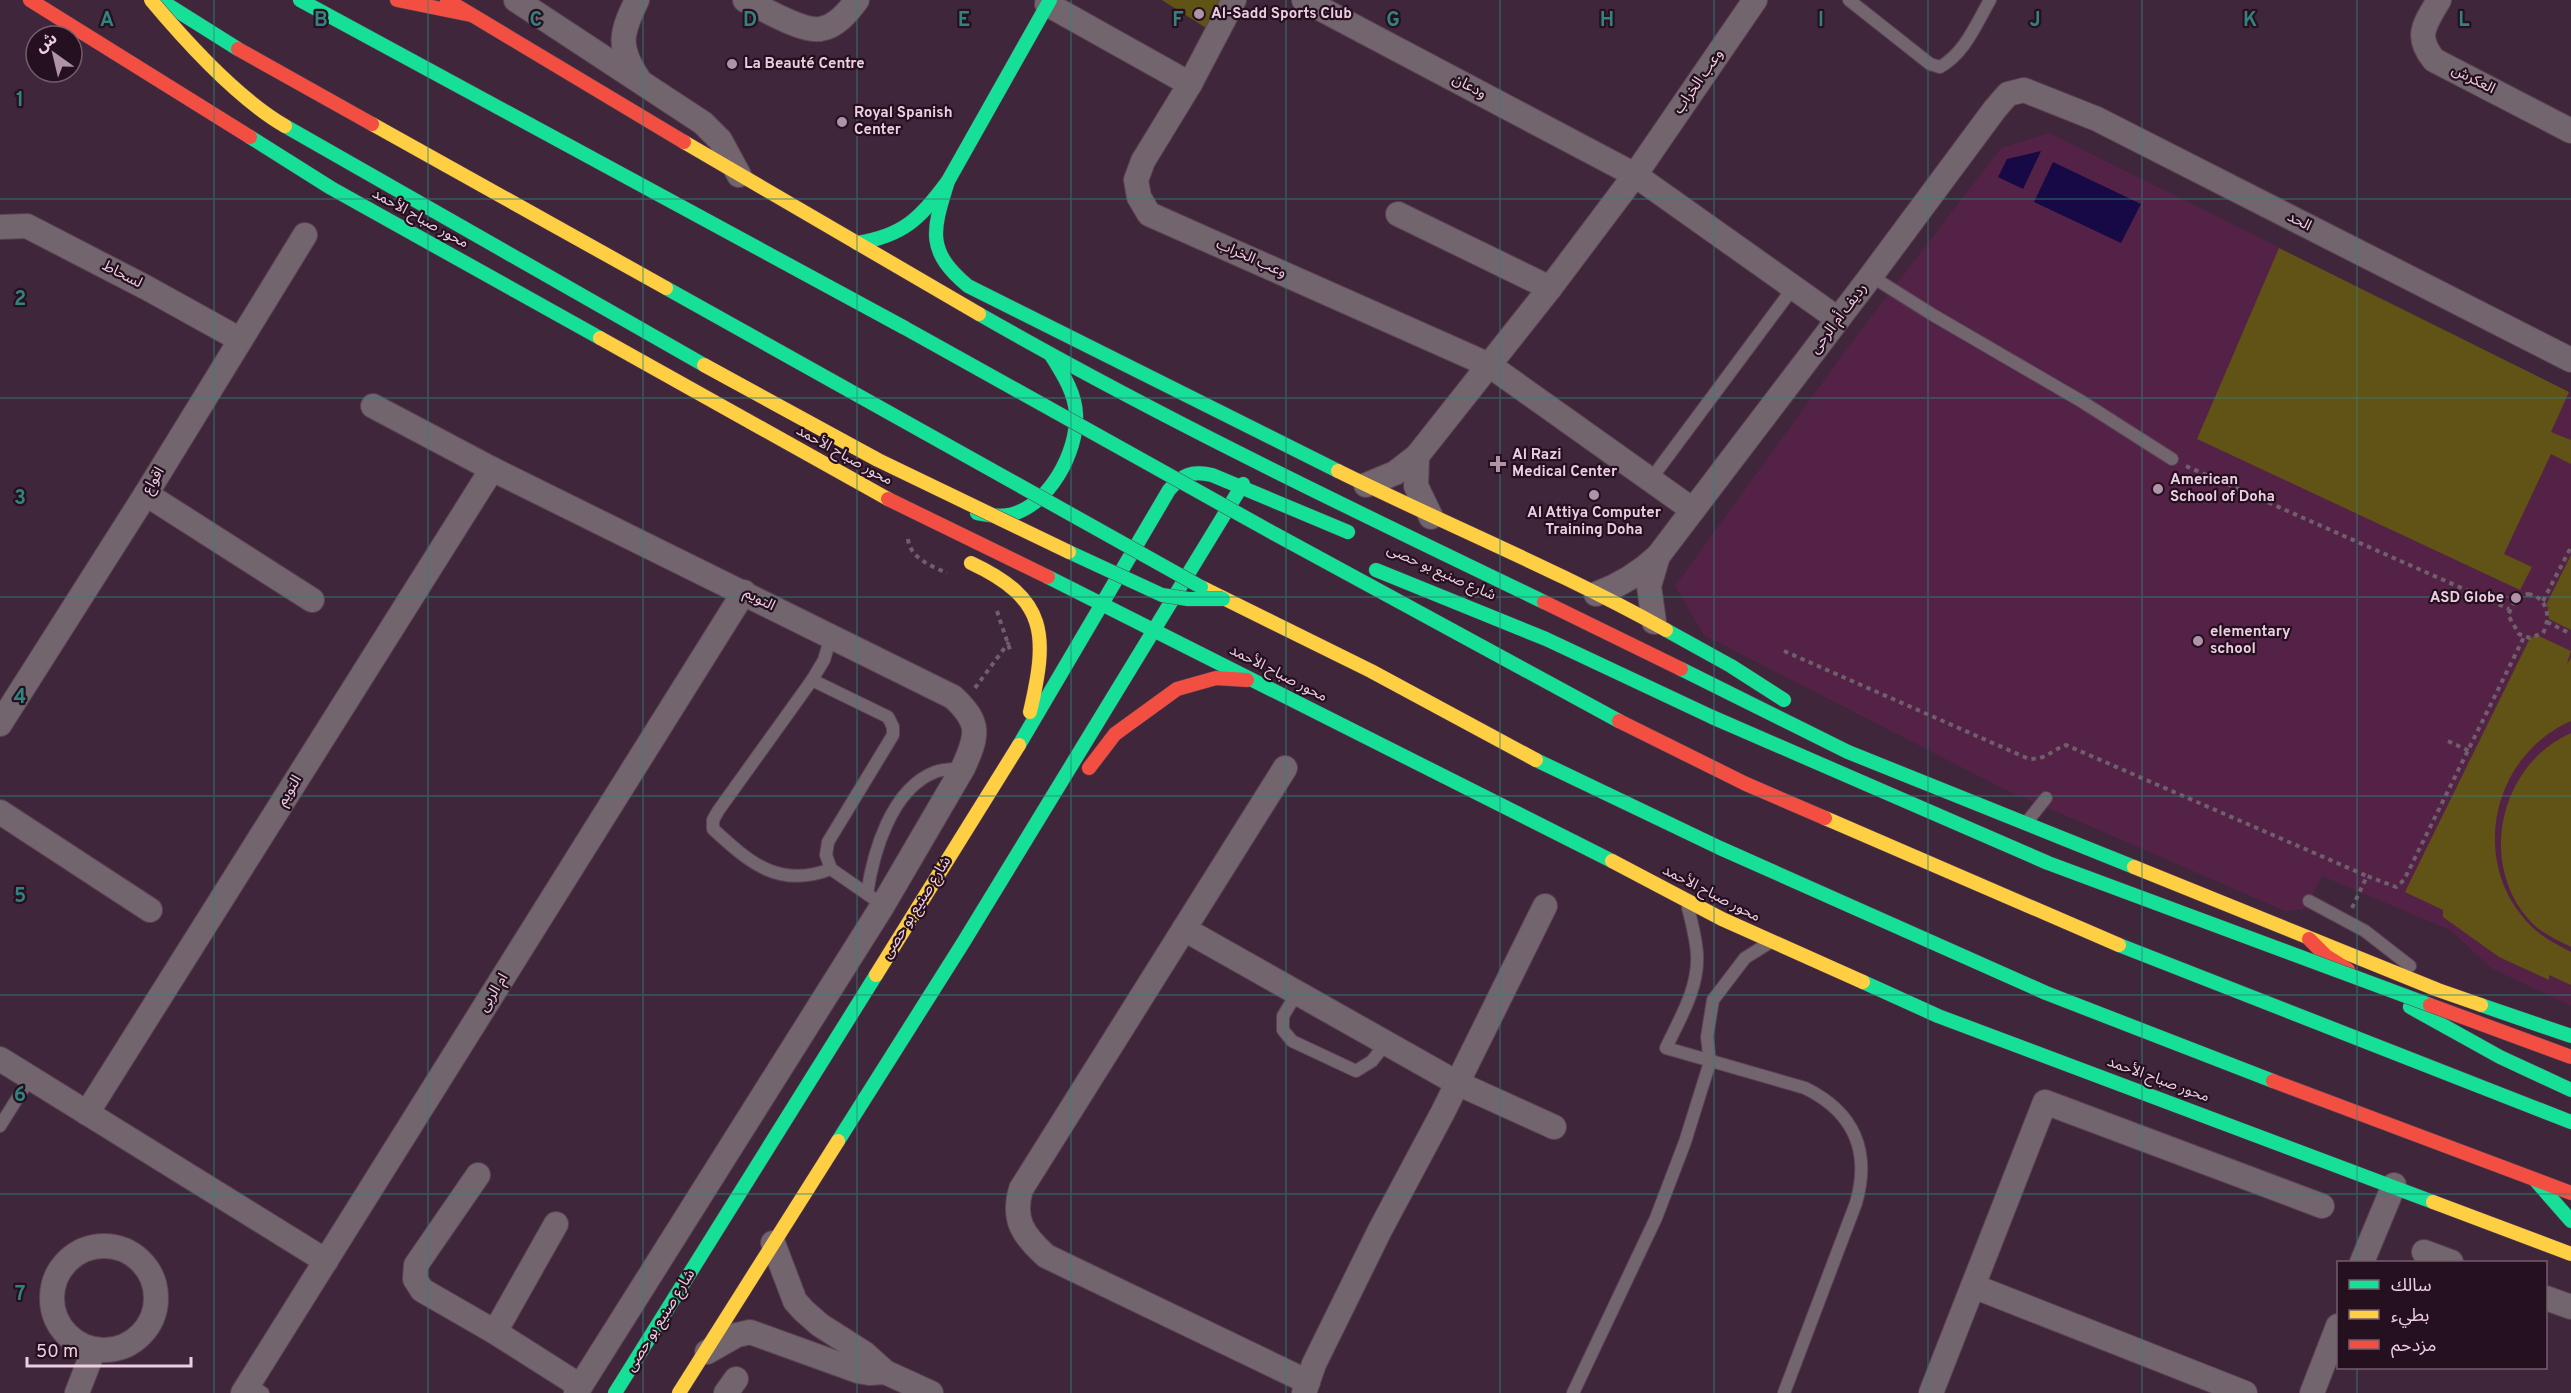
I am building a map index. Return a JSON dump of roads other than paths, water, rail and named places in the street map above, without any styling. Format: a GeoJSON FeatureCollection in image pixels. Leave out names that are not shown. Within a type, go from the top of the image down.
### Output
{"type":"FeatureCollection","features":[{"type":"Feature","properties":{"kind":"main road","name":"محور صباح الأحمد"},"geometry":{"type":"LineString","coordinates":[[30,0],[331,188],[903,508],[1104,604],[1770,942],[1938,1016],[2394,1185],[2571,1254]]}},
{"type":"Feature","properties":{"kind":"main road"},"geometry":{"type":"LineString","coordinates":[[151,0],[194,51],[274,119],[736,383],[879,460],[1153,592],[1191,601],[1224,599]]}},
{"type":"Feature","properties":{"kind":"main road"},"geometry":{"type":"LineString","coordinates":[[160,0],[248,55],[1224,599],[1371,671],[1533,758],[1699,838],[2046,993],[2357,1114],[2571,1193]]}},
{"type":"Feature","properties":{"kind":"main road"},"geometry":{"type":"LineString","coordinates":[[300,0],[915,334],[1330,565],[1625,724],[1746,784],[2085,932],[2571,1122]]}},
{"type":"Feature","properties":{"kind":"main road"},"geometry":{"type":"LineString","coordinates":[[397,0],[471,15]]}},
{"type":"Feature","properties":{"kind":"main road"},"geometry":{"type":"LineString","coordinates":[[446,0],[740,176],[1051,355],[1282,476],[1644,650],[1848,752],[2309,939],[2353,941],[2438,990],[2571,1036]]}},
{"type":"Feature","properties":{"kind":"main road"},"geometry":{"type":"LineString","coordinates":[[857,243],[877,241],[907,229],[920,219],[948,181],[1049,2]]}},
{"type":"Feature","properties":{"kind":"main road"},"geometry":{"type":"LineString","coordinates":[[948,181],[934,231],[938,254],[952,273],[976,291],[1431,518],[1654,622],[1791,704]]}},
{"type":"Feature","properties":{"kind":"main road"},"geometry":{"type":"LineString","coordinates":[[903,508],[943,508],[998,517],[1015,514],[1033,502],[1059,475],[1072,447],[1076,415],[1070,385],[1051,355]]}},
{"type":"Feature","properties":{"kind":"main road"},"geometry":{"type":"LineString","coordinates":[[679,1393],[963,943],[1241,487],[1246,472],[1245,456]]}},
{"type":"Feature","properties":{"kind":"main road","name":"شارع صنيع بو حصى"},"geometry":{"type":"LineString","coordinates":[[615,1393],[1024,737],[1169,490],[1179,477],[1191,471],[1200,471],[1356,535]]}},
{"type":"Feature","properties":{"kind":"main road"},"geometry":{"type":"LineString","coordinates":[[903,508],[920,530]]}},
{"type":"Feature","properties":{"kind":"main road"},"geometry":{"type":"LineString","coordinates":[[958,556],[1000,577],[1019,592],[1036,622],[1040,657],[1037,683],[1024,737]]}},
{"type":"Feature","properties":{"kind":"main road"},"geometry":{"type":"LineString","coordinates":[[1330,565],[1369,567],[1431,590],[1596,660],[1712,717],[1878,791],[2048,863],[2571,1057]]}},
{"type":"Feature","properties":{"kind":"main road"},"geometry":{"type":"LineString","coordinates":[[1580,635],[1607,645],[1644,650]]}},
{"type":"Feature","properties":{"kind":"main road"},"geometry":{"type":"LineString","coordinates":[[1083,778],[1114,734],[1177,689],[1216,678],[1253,680]]}},
{"type":"Feature","properties":{"kind":"main road"},"geometry":{"type":"LineString","coordinates":[[1811,717],[1848,752]]}},
{"type":"Feature","properties":{"kind":"main road"},"geometry":{"type":"LineString","coordinates":[[963,943],[993,917],[1032,857]]}},
{"type":"Feature","properties":{"kind":"main road"},"geometry":{"type":"LineString","coordinates":[[2309,939],[2332,961],[2444,1027],[2499,1057],[2571,1090]]}},
{"type":"Feature","properties":{"kind":"main road"},"geometry":{"type":"LineString","coordinates":[[2535,1180],[2571,1221]]}},
{"type":"Feature","properties":{"kind":"street"},"geometry":{"type":"LineString","coordinates":[[516,0],[703,123],[720,140],[740,176]]}},
{"type":"Feature","properties":{"kind":"street"},"geometry":{"type":"LineString","coordinates":[[637,0],[626,24],[622,43],[627,63],[639,80]]}},
{"type":"Feature","properties":{"kind":"street"},"geometry":{"type":"LineString","coordinates":[[745,0],[789,21],[820,30],[835,23],[848,12],[856,0]]}},
{"type":"Feature","properties":{"kind":"street","name":"وعب الخراب"},"geometry":{"type":"LineString","coordinates":[[1234,0],[1190,84],[1143,161],[1136,180],[1139,197],[1149,214],[1489,364]]}},
{"type":"Feature","properties":{"kind":"street","name":"ودعان"},"geometry":{"type":"LineString","coordinates":[[1304,0],[1635,175],[1838,319]]}},
{"type":"Feature","properties":{"kind":"street","name":"وعب الخراب"},"geometry":{"type":"LineString","coordinates":[[1366,485],[1395,473],[1418,456],[1635,175],[1755,0]]}},
{"type":"Feature","properties":{"kind":"street","name":"العكرش"},"geometry":{"type":"LineString","coordinates":[[2439,0],[2425,24],[2422,38],[2426,50],[2434,60],[2571,131]]}},
{"type":"Feature","properties":{"kind":"street"},"geometry":{"type":"LineString","coordinates":[[1049,2],[1190,84]]}},
{"type":"Feature","properties":{"kind":"street","name":"رديف أم الرحى"},"geometry":{"type":"LineString","coordinates":[[1596,594],[1616,587],[1641,573],[1658,556],[1995,109],[2008,94],[2024,90]]}},
{"type":"Feature","properties":{"kind":"street","name":"الحد"},"geometry":{"type":"LineString","coordinates":[[2024,90],[2097,118],[2571,360]]}},
{"type":"Feature","properties":{"kind":"street"},"geometry":{"type":"LineString","coordinates":[[1398,214],[1550,288]]}},
{"type":"Feature","properties":{"kind":"street","name":"لسحاط"},"geometry":{"type":"LineString","coordinates":[[0,227],[27,226],[239,339]]}},
{"type":"Feature","properties":{"kind":"street","name":"اقواع"},"geometry":{"type":"LineString","coordinates":[[0,724],[146,494],[239,339],[305,235]]}},
{"type":"Feature","properties":{"kind":"street"},"geometry":{"type":"LineString","coordinates":[[1489,364],[1693,510]]}},
{"type":"Feature","properties":{"kind":"street","name":"التويم"},"geometry":{"type":"LineString","coordinates":[[373,406],[492,469],[953,697],[973,720],[976,735],[975,744],[963,768]]}},
{"type":"Feature","properties":{"kind":"street"},"geometry":{"type":"LineString","coordinates":[[1418,456],[1416,486],[1431,518]]}},
{"type":"Feature","properties":{"kind":"street","name":"التويم"},"geometry":{"type":"LineString","coordinates":[[87,1113],[492,469]]}},
{"type":"Feature","properties":{"kind":"street"},"geometry":{"type":"LineString","coordinates":[[146,494],[312,600]]}},
{"type":"Feature","properties":{"kind":"street","name":"رديف أم الرحى"},"geometry":{"type":"LineString","coordinates":[[1654,622],[1649,586],[1658,556]]}},
{"type":"Feature","properties":{"kind":"street","name":"ام الربى"},"geometry":{"type":"LineString","coordinates":[[252,1390],[326,1261],[744,592]]}},
{"type":"Feature","properties":{"kind":"street","name":"شارع صنيع بو حصى"},"geometry":{"type":"LineString","coordinates":[[578,1390],[875,900],[963,768]]}},
{"type":"Feature","properties":{"kind":"street"},"geometry":{"type":"LineString","coordinates":[[1285,768],[1021,1189],[1016,1206],[1021,1226],[1030,1242],[1046,1256],[1306,1388],[1314,1364],[1375,1240],[1457,1083],[1545,906]]}},
{"type":"Feature","properties":{"kind":"street"},"geometry":{"type":"LineString","coordinates":[[0,812],[150,910]]}},
{"type":"Feature","properties":{"kind":"street"},"geometry":{"type":"LineString","coordinates":[[1184,929],[1457,1083],[1554,1127]]}},
{"type":"Feature","properties":{"kind":"street"},"geometry":{"type":"LineString","coordinates":[[0,1059],[326,1261]]}},
{"type":"Feature","properties":{"kind":"street"},"geometry":{"type":"LineString","coordinates":[[1931,1393],[2045,1102],[2322,1206]]}},
{"type":"Feature","properties":{"kind":"street"},"geometry":{"type":"LineString","coordinates":[[478,1175],[416,1265],[415,1279],[422,1290],[495,1332],[578,1390]]}},
{"type":"Feature","properties":{"kind":"street"},"geometry":{"type":"LineString","coordinates":[[2363,1261],[2394,1185]]}},
{"type":"Feature","properties":{"kind":"street"},"geometry":{"type":"LineString","coordinates":[[495,1332],[556,1224]]}},
{"type":"Feature","properties":{"kind":"street"},"geometry":{"type":"LineString","coordinates":[[773,1243],[795,1301],[804,1311],[820,1325],[864,1353],[885,1372],[931,1393]]}},
{"type":"Feature","properties":{"kind":"street"},"geometry":{"type":"LineString","coordinates":[[93,1246],[114,1246],[133,1254],[147,1268],[155,1287],[155,1307],[148,1326],[133,1341],[114,1349],[94,1349],[75,1341],[61,1327],[52,1308],[52,1288],[60,1269],[74,1254],[93,1246]]}},
{"type":"Feature","properties":{"kind":"street"},"geometry":{"type":"LineString","coordinates":[[2424,1252],[2446,1261]]}},
{"type":"Feature","properties":{"kind":"street"},"geometry":{"type":"LineString","coordinates":[[1973,1286],[2246,1393]]}},
{"type":"Feature","properties":{"kind":"street"},"geometry":{"type":"LineString","coordinates":[[2547,1298],[2571,1307]]}},
{"type":"Feature","properties":{"kind":"street"},"geometry":{"type":"LineString","coordinates":[[2312,1393],[2337,1329]]}},
{"type":"Feature","properties":{"kind":"street"},"geometry":{"type":"LineString","coordinates":[[702,1355],[737,1335],[750,1332],[858,1371],[885,1372]]}},
{"type":"Feature","properties":{"kind":"street"},"geometry":{"type":"LineString","coordinates":[[77,1393],[94,1349]]}},
{"type":"Feature","properties":{"kind":"lane"},"geometry":{"type":"LineString","coordinates":[[1849,0],[1930,64],[1940,67],[1952,61],[1961,51],[1990,0]]}},
{"type":"Feature","properties":{"kind":"lane"},"geometry":{"type":"LineString","coordinates":[[1871,276],[1933,315],[2081,401],[2172,459]]}},
{"type":"Feature","properties":{"kind":"lane"},"geometry":{"type":"LineString","coordinates":[[1651,479],[1793,288]]}},
{"type":"Feature","properties":{"kind":"lane"},"geometry":{"type":"LineString","coordinates":[[831,636],[824,660],[812,680],[713,820],[713,829],[744,858],[783,876],[797,878],[813,876],[831,869]]}},
{"type":"Feature","properties":{"kind":"lane"},"geometry":{"type":"LineString","coordinates":[[812,680],[888,717],[893,727],[893,735],[828,842],[826,855],[831,869],[875,900]]}},
{"type":"Feature","properties":{"kind":"lane"},"geometry":{"type":"LineString","coordinates":[[875,900],[877,845],[904,796],[919,780],[936,772],[963,768]]}},
{"type":"Feature","properties":{"kind":"lane"},"geometry":{"type":"LineString","coordinates":[[2025,825],[2046,798]]}},
{"type":"Feature","properties":{"kind":"lane"},"geometry":{"type":"LineString","coordinates":[[1687,901],[1696,942],[1696,969],[1690,995],[1666,1048],[1805,1088],[1823,1096],[1851,1125],[1859,1144],[1862,1184],[1784,1393]]}},
{"type":"Feature","properties":{"kind":"lane"},"geometry":{"type":"LineString","coordinates":[[2308,902],[2346,921],[2353,941],[2438,990]]}},
{"type":"Feature","properties":{"kind":"lane"},"geometry":{"type":"LineString","coordinates":[[1573,1393],[1656,1218],[1685,1142],[1710,1062],[1707,1037],[1713,1000],[1745,958],[1770,942]]}},
{"type":"Feature","properties":{"kind":"lane"},"geometry":{"type":"LineString","coordinates":[[1297,993],[1283,1016],[1283,1030],[1292,1041],[1356,1071],[1372,1061],[1386,1043]]}},
{"type":"Feature","properties":{"kind":"lane"},"geometry":{"type":"LineString","coordinates":[[0,1126],[30,1077]]}},
{"type":"Feature","properties":{"kind":"place","name":"Al-Sadd Sports Club"},"geometry":{"type":"Point","coordinates":[1199,14]}},
{"type":"Feature","properties":{"kind":"place","name":"La Beauté Centre"},"geometry":{"type":"Point","coordinates":[732,64]}},
{"type":"Feature","properties":{"kind":"place","name":"Royal Spanish Center"},"geometry":{"type":"Point","coordinates":[842,122]}},
{"type":"Feature","properties":{"kind":"place","name":"Al Razi Medical Center"},"geometry":{"type":"Point","coordinates":[1498,464]}},
{"type":"Feature","properties":{"kind":"place","name":"American School of Doha"},"geometry":{"type":"Point","coordinates":[2158,489]}},
{"type":"Feature","properties":{"kind":"place","name":"Al Attiya Computer Training Doha"},"geometry":{"type":"Point","coordinates":[1594,495]}},
{"type":"Feature","properties":{"kind":"place","name":"ASD Globe"},"geometry":{"type":"Point","coordinates":[2516,598]}},
{"type":"Feature","properties":{"kind":"place","name":"elementary school"},"geometry":{"type":"Point","coordinates":[2198,641]}}]}
